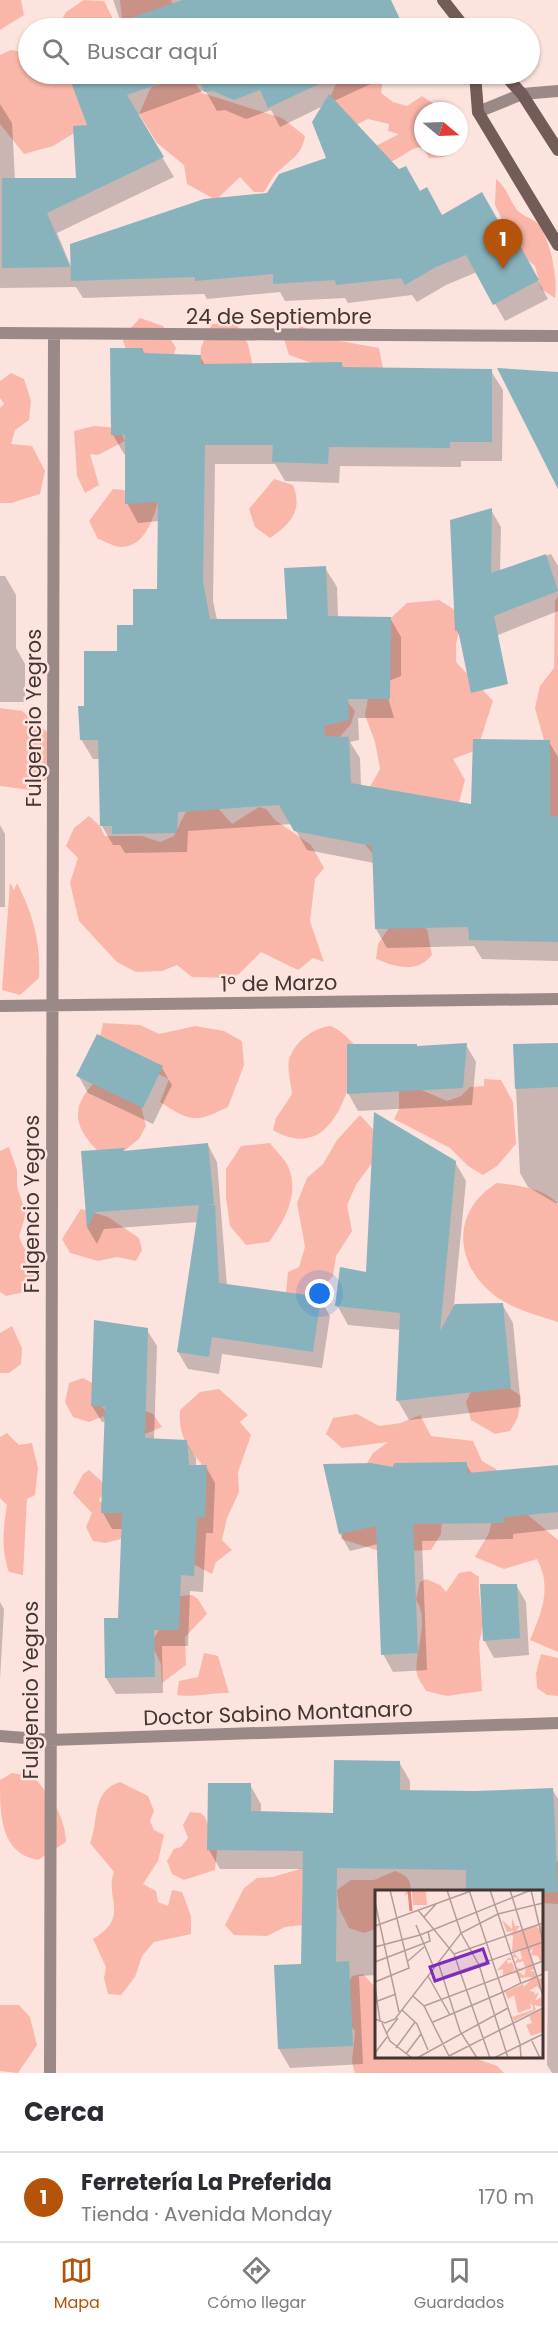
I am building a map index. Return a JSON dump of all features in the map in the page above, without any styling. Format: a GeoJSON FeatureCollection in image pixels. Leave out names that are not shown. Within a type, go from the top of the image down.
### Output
{"type":"FeatureCollection","features":[{"type":"Feature","properties":{"kind":"main road"},"geometry":{"type":"LineString","coordinates":[[443,0],[457,18]]}},
{"type":"Feature","properties":{"kind":"main road"},"geometry":{"type":"LineString","coordinates":[[476,84],[478,111],[558,245]]}},
{"type":"Feature","properties":{"kind":"main road"},"geometry":{"type":"LineString","coordinates":[[513,84],[522,94],[558,150]]}},
{"type":"Feature","properties":{"kind":"street"},"geometry":{"type":"LineString","coordinates":[[478,111],[522,94],[558,91]]}},
{"type":"Feature","properties":{"kind":"street","name":"24 de Septiembre"},"geometry":{"type":"LineString","coordinates":[[0,333],[558,336]]}},
{"type":"Feature","properties":{"kind":"street","name":"Fulgencio Yegros"},"geometry":{"type":"LineString","coordinates":[[50,2073],[54,335]]}},
{"type":"Feature","properties":{"kind":"street","name":"1° de Marzo"},"geometry":{"type":"LineString","coordinates":[[0,1006],[558,999]]}},
{"type":"Feature","properties":{"kind":"street","name":"Doctor Sabino Montanaro"},"geometry":{"type":"LineString","coordinates":[[0,1736],[50,1740],[558,1723]]}},
{"type":"Feature","properties":{"kind":"shaded area"},"geometry":{"type":"Polygon","coordinates":[[[0,0],[21,0],[24,15],[0,30],[0,0]]]}},
{"type":"Feature","properties":{"kind":"shaded area"},"geometry":{"type":"Polygon","coordinates":[[[84,0],[104,1],[112,18],[63,18],[66,12],[84,0]]]}},
{"type":"Feature","properties":{"kind":"shaded area"},"geometry":{"type":"Polygon","coordinates":[[[120,0],[171,0],[177,11],[173,18],[122,18],[120,0]]]}},
{"type":"Feature","properties":{"kind":"shaded area"},"geometry":{"type":"Polygon","coordinates":[[[11,50],[18,51],[18,84],[80,84],[83,86],[87,125],[53,146],[24,154],[0,124],[0,55],[11,50]]]}},
{"type":"Feature","properties":{"kind":"shaded area"},"geometry":{"type":"Polygon","coordinates":[[[161,84],[195,84],[202,93],[282,118],[305,136],[302,147],[276,174],[264,192],[254,192],[240,177],[216,200],[187,184],[184,165],[157,143],[139,114],[151,87],[161,84]]]}},
{"type":"Feature","properties":{"kind":"shaded area"},"geometry":{"type":"Polygon","coordinates":[[[336,84],[382,84],[381,93],[393,102],[407,106],[422,96],[431,102],[414,102],[414,149],[386,163],[370,149],[399,134],[388,131],[389,124],[368,119],[358,124],[340,121],[330,98],[336,84]]]}},
{"type":"Feature","properties":{"kind":"shaded area"},"geometry":{"type":"Polygon","coordinates":[[[428,156],[446,156],[445,157],[429,158],[428,156]]]}},
{"type":"Feature","properties":{"kind":"shaded area"},"geometry":{"type":"Polygon","coordinates":[[[496,179],[517,210],[535,221],[542,230],[552,259],[555,298],[541,289],[535,266],[518,252],[495,205],[496,179]]]}},
{"type":"Feature","properties":{"kind":"shaded area"},"geometry":{"type":"Polygon","coordinates":[[[140,318],[163,326],[176,348],[168,372],[127,353],[122,337],[140,318]]]}},
{"type":"Feature","properties":{"kind":"shaded area"},"geometry":{"type":"Polygon","coordinates":[[[212,324],[236,324],[248,344],[254,372],[200,368],[201,347],[212,324]]]}},
{"type":"Feature","properties":{"kind":"shaded area"},"geometry":{"type":"Polygon","coordinates":[[[301,326],[329,339],[379,348],[383,368],[332,370],[289,355],[284,339],[301,326]]]}},
{"type":"Feature","properties":{"kind":"shaded area"},"geometry":{"type":"Polygon","coordinates":[[[11,373],[24,379],[31,401],[29,420],[15,430],[11,444],[32,446],[45,471],[40,494],[11,503],[0,503],[0,408],[4,404],[0,398],[0,381],[11,373]]]}},
{"type":"Feature","properties":{"kind":"shaded area"},"geometry":{"type":"Polygon","coordinates":[[[94,426],[119,428],[125,441],[98,455],[90,454],[99,485],[85,493],[77,476],[74,431],[94,426]]]}},
{"type":"Feature","properties":{"kind":"shaded area"},"geometry":{"type":"Polygon","coordinates":[[[274,479],[293,485],[297,502],[289,522],[270,538],[255,527],[249,509],[274,479]]]}},
{"type":"Feature","properties":{"kind":"shaded area"},"geometry":{"type":"Polygon","coordinates":[[[113,489],[145,492],[158,502],[147,531],[129,546],[118,547],[98,539],[89,521],[113,489]]]}},
{"type":"Feature","properties":{"kind":"shaded area"},"geometry":{"type":"Polygon","coordinates":[[[558,596],[558,834],[550,834],[544,740],[535,708],[540,686],[554,668],[555,601],[558,596]]]}},
{"type":"Feature","properties":{"kind":"shaded area"},"geometry":{"type":"Polygon","coordinates":[[[439,600],[463,615],[456,644],[456,662],[493,701],[477,750],[453,759],[465,780],[457,810],[373,854],[353,830],[367,792],[380,769],[375,742],[365,715],[381,627],[407,603],[439,600]]]}},
{"type":"Feature","properties":{"kind":"shaded area"},"geometry":{"type":"Polygon","coordinates":[[[318,691],[339,692],[355,711],[351,724],[337,740],[321,743],[318,691]]]}},
{"type":"Feature","properties":{"kind":"shaded area"},"geometry":{"type":"Polygon","coordinates":[[[0,708],[22,711],[52,736],[50,777],[30,790],[0,786],[0,708]]]}},
{"type":"Feature","properties":{"kind":"shaded area"},"geometry":{"type":"Polygon","coordinates":[[[192,799],[217,807],[232,824],[259,807],[266,809],[275,820],[311,845],[324,868],[315,879],[310,921],[324,962],[313,958],[298,970],[261,952],[239,974],[228,978],[192,977],[177,965],[162,971],[136,972],[117,962],[79,921],[70,883],[78,858],[66,846],[74,828],[89,816],[100,826],[105,836],[142,836],[160,842],[174,836],[192,799]]]}},
{"type":"Feature","properties":{"kind":"shaded area"},"geometry":{"type":"Polygon","coordinates":[[[10,883],[14,890],[17,883],[27,906],[35,929],[39,953],[39,978],[20,995],[2,990],[10,883]]]}},
{"type":"Feature","properties":{"kind":"shaded area"},"geometry":{"type":"Polygon","coordinates":[[[393,922],[407,922],[427,929],[432,955],[426,961],[413,967],[406,967],[376,959],[378,944],[393,922]]]}},
{"type":"Feature","properties":{"kind":"shaded area"},"geometry":{"type":"Polygon","coordinates":[[[103,1023],[140,1025],[159,1034],[195,1026],[224,1031],[242,1041],[244,1065],[228,1107],[208,1116],[193,1118],[186,1117],[160,1102],[169,1079],[98,1045],[103,1023]]]}},
{"type":"Feature","properties":{"kind":"shaded area"},"geometry":{"type":"Polygon","coordinates":[[[331,1026],[359,1048],[343,1102],[324,1130],[310,1138],[293,1138],[273,1130],[276,1118],[292,1094],[288,1068],[295,1047],[312,1032],[331,1026]]]}},
{"type":"Feature","properties":{"kind":"shaded area"},"geometry":{"type":"Polygon","coordinates":[[[484,1079],[501,1080],[513,1102],[516,1144],[497,1166],[483,1175],[468,1166],[450,1148],[394,1119],[399,1109],[399,1090],[417,1088],[447,1101],[461,1096],[470,1087],[484,1086],[484,1079]]]}},
{"type":"Feature","properties":{"kind":"shaded area"},"geometry":{"type":"Polygon","coordinates":[[[97,1080],[139,1098],[146,1126],[139,1139],[125,1150],[97,1150],[79,1123],[79,1107],[97,1080]]]}},
{"type":"Feature","properties":{"kind":"shaded area"},"geometry":{"type":"Polygon","coordinates":[[[360,1115],[381,1138],[375,1159],[356,1185],[347,1205],[352,1231],[336,1256],[333,1276],[314,1297],[286,1293],[288,1272],[299,1267],[305,1247],[297,1203],[307,1178],[323,1164],[337,1140],[360,1115]]]}},
{"type":"Feature","properties":{"kind":"shaded area"},"geometry":{"type":"Polygon","coordinates":[[[270,1143],[288,1166],[292,1187],[289,1206],[269,1242],[246,1245],[230,1226],[226,1197],[226,1169],[241,1146],[270,1143]]]}},
{"type":"Feature","properties":{"kind":"shaded area"},"geometry":{"type":"Polygon","coordinates":[[[9,1147],[17,1170],[17,1186],[26,1214],[19,1236],[33,1261],[35,1272],[29,1291],[6,1296],[0,1292],[0,1151],[9,1147]]]}},
{"type":"Feature","properties":{"kind":"shaded area"},"geometry":{"type":"Polygon","coordinates":[[[497,1183],[522,1186],[538,1191],[546,1194],[558,1204],[558,1322],[501,1300],[481,1282],[471,1268],[465,1253],[463,1237],[465,1222],[472,1207],[482,1194],[497,1183]]]}},
{"type":"Feature","properties":{"kind":"shaded area"},"geometry":{"type":"Polygon","coordinates":[[[81,1209],[108,1217],[139,1238],[142,1250],[136,1261],[117,1257],[98,1261],[70,1253],[62,1239],[81,1209]]]}},
{"type":"Feature","properties":{"kind":"shaded area"},"geometry":{"type":"Polygon","coordinates":[[[12,1326],[22,1348],[21,1364],[9,1373],[0,1373],[0,1333],[12,1326]]]}},
{"type":"Feature","properties":{"kind":"shaded area"},"geometry":{"type":"Polygon","coordinates":[[[83,1378],[98,1386],[101,1406],[119,1422],[135,1407],[153,1414],[162,1427],[138,1437],[110,1433],[104,1416],[89,1422],[73,1417],[65,1402],[69,1383],[83,1378]]]}},
{"type":"Feature","properties":{"kind":"shaded area"},"geometry":{"type":"Polygon","coordinates":[[[496,1379],[521,1396],[518,1417],[510,1431],[495,1434],[471,1420],[466,1402],[474,1385],[496,1379]]]}},
{"type":"Feature","properties":{"kind":"shaded area"},"geometry":{"type":"Polygon","coordinates":[[[219,1389],[248,1415],[240,1422],[251,1435],[238,1472],[239,1492],[227,1518],[222,1540],[232,1550],[216,1562],[212,1574],[195,1565],[187,1553],[201,1463],[184,1439],[180,1426],[180,1410],[200,1392],[219,1389]]]}},
{"type":"Feature","properties":{"kind":"shaded area"},"geometry":{"type":"Polygon","coordinates":[[[357,1414],[379,1426],[401,1423],[420,1415],[431,1436],[473,1441],[482,1461],[496,1469],[505,1487],[442,1516],[441,1534],[431,1550],[383,1552],[341,1539],[346,1523],[375,1473],[367,1463],[373,1453],[388,1442],[342,1448],[326,1434],[333,1418],[357,1414]]]}},
{"type":"Feature","properties":{"kind":"shaded area"},"geometry":{"type":"Polygon","coordinates":[[[7,1433],[19,1445],[32,1443],[38,1468],[35,1495],[27,1499],[23,1575],[9,1572],[4,1547],[7,1505],[0,1498],[0,1437],[7,1433]]]}},
{"type":"Feature","properties":{"kind":"shaded area"},"geometry":{"type":"Polygon","coordinates":[[[89,1470],[106,1485],[99,1501],[128,1514],[121,1539],[105,1543],[93,1541],[86,1527],[92,1513],[73,1493],[83,1474],[89,1470]]]}},
{"type":"Feature","properties":{"kind":"shaded area"},"geometry":{"type":"Polygon","coordinates":[[[494,1512],[528,1515],[558,1540],[558,1652],[530,1640],[544,1600],[545,1590],[537,1559],[504,1569],[475,1557],[489,1533],[494,1512]]]}},
{"type":"Feature","properties":{"kind":"shaded area"},"geometry":{"type":"Polygon","coordinates":[[[470,1571],[479,1577],[482,1619],[479,1642],[482,1691],[447,1696],[426,1691],[418,1676],[416,1666],[422,1627],[420,1608],[416,1600],[420,1582],[426,1579],[440,1585],[446,1592],[459,1573],[470,1571]]]}},
{"type":"Feature","properties":{"kind":"shaded area"},"geometry":{"type":"Polygon","coordinates":[[[192,1595],[198,1599],[207,1614],[185,1637],[186,1665],[162,1683],[161,1664],[151,1643],[180,1596],[192,1595]]]}},
{"type":"Feature","properties":{"kind":"shaded area"},"geometry":{"type":"Polygon","coordinates":[[[204,1653],[218,1656],[229,1693],[177,1695],[179,1681],[198,1677],[204,1653]]]}},
{"type":"Feature","properties":{"kind":"shaded area"},"geometry":{"type":"Polygon","coordinates":[[[541,1654],[558,1658],[558,1696],[547,1695],[537,1688],[536,1673],[541,1654]]]}},
{"type":"Feature","properties":{"kind":"shaded area"},"geometry":{"type":"Polygon","coordinates":[[[12,1773],[34,1777],[51,1800],[63,1823],[66,1842],[38,1860],[25,1856],[16,1849],[9,1841],[5,1830],[2,1819],[0,1780],[12,1773]]]}},
{"type":"Feature","properties":{"kind":"shaded area"},"geometry":{"type":"Polygon","coordinates":[[[120,1782],[148,1796],[154,1811],[150,1821],[154,1830],[164,1835],[158,1861],[143,1884],[156,1891],[158,1902],[168,1906],[172,1890],[182,1892],[191,1916],[191,1934],[154,1942],[142,1956],[135,1977],[121,1995],[108,1994],[104,1978],[106,1967],[93,1939],[111,1923],[114,1915],[112,1881],[114,1872],[90,1843],[100,1799],[111,1786],[120,1782]]]}},
{"type":"Feature","properties":{"kind":"shaded area"},"geometry":{"type":"Polygon","coordinates":[[[190,1812],[201,1813],[205,1817],[217,1850],[215,1870],[184,1880],[172,1874],[167,1861],[174,1849],[181,1847],[188,1838],[183,1825],[190,1812]]]}},
{"type":"Feature","properties":{"kind":"shaded area"},"geometry":{"type":"Polygon","coordinates":[[[558,1861],[558,1904],[543,1903],[542,1890],[550,1870],[558,1861]]]}},
{"type":"Feature","properties":{"kind":"shaded area"},"geometry":{"type":"Polygon","coordinates":[[[303,1868],[302,1925],[285,1927],[267,1936],[234,1935],[225,1925],[244,1888],[257,1878],[273,1877],[303,1868]]]}},
{"type":"Feature","properties":{"kind":"shaded area"},"geometry":{"type":"Polygon","coordinates":[[[395,1871],[407,1878],[411,1890],[375,1890],[375,1929],[364,1933],[349,1928],[339,1908],[337,1890],[351,1880],[374,1880],[395,1871]]]}},
{"type":"Feature","properties":{"kind":"shaded area"},"geometry":{"type":"Polygon","coordinates":[[[363,1974],[375,1987],[375,2058],[479,2058],[497,2066],[504,2073],[355,2073],[352,2062],[355,2031],[348,2023],[348,1984],[352,1976],[363,1974]]]}},
{"type":"Feature","properties":{"kind":"shaded area"},"geometry":{"type":"Polygon","coordinates":[[[0,2005],[19,2005],[30,2017],[37,2045],[18,2073],[0,2071],[0,2005]]]}},
{"type":"Feature","properties":{"kind":"building"},"geometry":{"type":"Polygon","coordinates":[[[183,0],[391,0],[399,18],[131,18],[183,0]]]}},
{"type":"Feature","properties":{"kind":"building"},"geometry":{"type":"Polygon","coordinates":[[[72,84],[158,84],[127,95],[164,157],[47,213],[70,267],[2,268],[2,178],[76,178],[73,126],[87,125],[72,84]]]}},
{"type":"Feature","properties":{"kind":"building"},"geometry":{"type":"Polygon","coordinates":[[[201,84],[319,84],[268,108],[260,90],[234,100],[213,91],[204,92],[201,84]]]}},
{"type":"Feature","properties":{"kind":"building"},"geometry":{"type":"Polygon","coordinates":[[[329,94],[399,169],[406,166],[420,191],[427,187],[442,215],[482,192],[507,236],[513,233],[539,280],[493,305],[466,255],[436,267],[405,285],[401,278],[336,285],[335,280],[273,284],[273,274],[195,281],[195,277],[71,281],[70,244],[204,199],[267,193],[279,174],[326,158],[312,122],[329,94]]]}},
{"type":"Feature","properties":{"kind":"building"},"geometry":{"type":"Polygon","coordinates":[[[110,348],[143,348],[143,353],[201,355],[200,364],[342,362],[342,367],[492,369],[492,442],[450,442],[450,448],[329,447],[328,464],[272,462],[273,445],[205,445],[203,581],[210,619],[287,619],[284,568],[326,566],[328,616],[391,617],[390,699],[348,699],[349,720],[324,726],[325,736],[349,737],[351,783],[471,804],[473,739],[550,740],[550,816],[558,816],[558,942],[469,940],[468,927],[375,929],[372,846],[294,831],[279,805],[178,812],[177,833],[112,834],[112,826],[100,826],[98,740],[80,740],[78,706],[84,706],[84,651],[117,651],[117,625],[133,625],[133,589],[157,589],[158,502],[125,504],[125,435],[111,435],[110,348]]]}},
{"type":"Feature","properties":{"kind":"building"},"geometry":{"type":"Polygon","coordinates":[[[497,368],[558,372],[558,489],[497,368]]]}},
{"type":"Feature","properties":{"kind":"building"},"geometry":{"type":"Polygon","coordinates":[[[492,508],[491,573],[546,554],[558,591],[494,616],[508,684],[471,693],[458,630],[455,631],[450,520],[492,508]]]}},
{"type":"Feature","properties":{"kind":"building"},"geometry":{"type":"Polygon","coordinates":[[[97,1034],[163,1066],[143,1108],[76,1076],[97,1034]]]}},
{"type":"Feature","properties":{"kind":"building"},"geometry":{"type":"Polygon","coordinates":[[[467,1043],[463,1088],[347,1094],[347,1044],[417,1044],[417,1046],[467,1043]]]}},
{"type":"Feature","properties":{"kind":"building"},"geometry":{"type":"Polygon","coordinates":[[[558,1043],[558,1087],[515,1089],[513,1044],[558,1043]]]}},
{"type":"Feature","properties":{"kind":"building"},"geometry":{"type":"Polygon","coordinates":[[[374,1112],[456,1161],[440,1331],[455,1304],[503,1303],[511,1388],[396,1401],[400,1313],[335,1306],[340,1267],[366,1272],[374,1112]]]}},
{"type":"Feature","properties":{"kind":"building"},"geometry":{"type":"Polygon","coordinates":[[[208,1143],[214,1204],[206,1204],[215,1205],[219,1283],[321,1297],[313,1352],[212,1337],[209,1357],[177,1352],[199,1205],[95,1212],[87,1229],[81,1151],[125,1148],[123,1151],[208,1143]]]}},
{"type":"Feature","properties":{"kind":"building"},"geometry":{"type":"Polygon","coordinates":[[[94,1320],[148,1328],[145,1438],[187,1440],[189,1465],[207,1465],[205,1517],[197,1517],[194,1576],[181,1575],[179,1630],[154,1630],[155,1677],[105,1678],[104,1618],[118,1618],[122,1513],[101,1513],[105,1407],[91,1406],[94,1320]]]}},
{"type":"Feature","properties":{"kind":"building"},"geometry":{"type":"Polygon","coordinates":[[[467,1462],[467,1473],[558,1465],[558,1512],[504,1517],[504,1523],[413,1524],[418,1653],[381,1655],[376,1526],[339,1534],[323,1464],[371,1463],[393,1467],[394,1463],[467,1462]]]}},
{"type":"Feature","properties":{"kind":"building"},"geometry":{"type":"Polygon","coordinates":[[[480,1584],[517,1584],[520,1638],[483,1641],[480,1584]]]}},
{"type":"Feature","properties":{"kind":"building"},"geometry":{"type":"Polygon","coordinates":[[[334,1760],[400,1761],[400,1790],[475,1791],[553,1788],[558,1892],[466,1890],[466,1870],[337,1868],[336,1962],[349,1961],[353,2046],[278,2049],[274,1965],[301,1964],[303,1851],[207,1850],[208,1783],[251,1783],[251,1811],[333,1813],[334,1760]]]}},
{"type":"Feature","properties":{"kind":"place","name":"Ferretería La Preferida"},"geometry":{"type":"Point","coordinates":[503,269]}}]}
